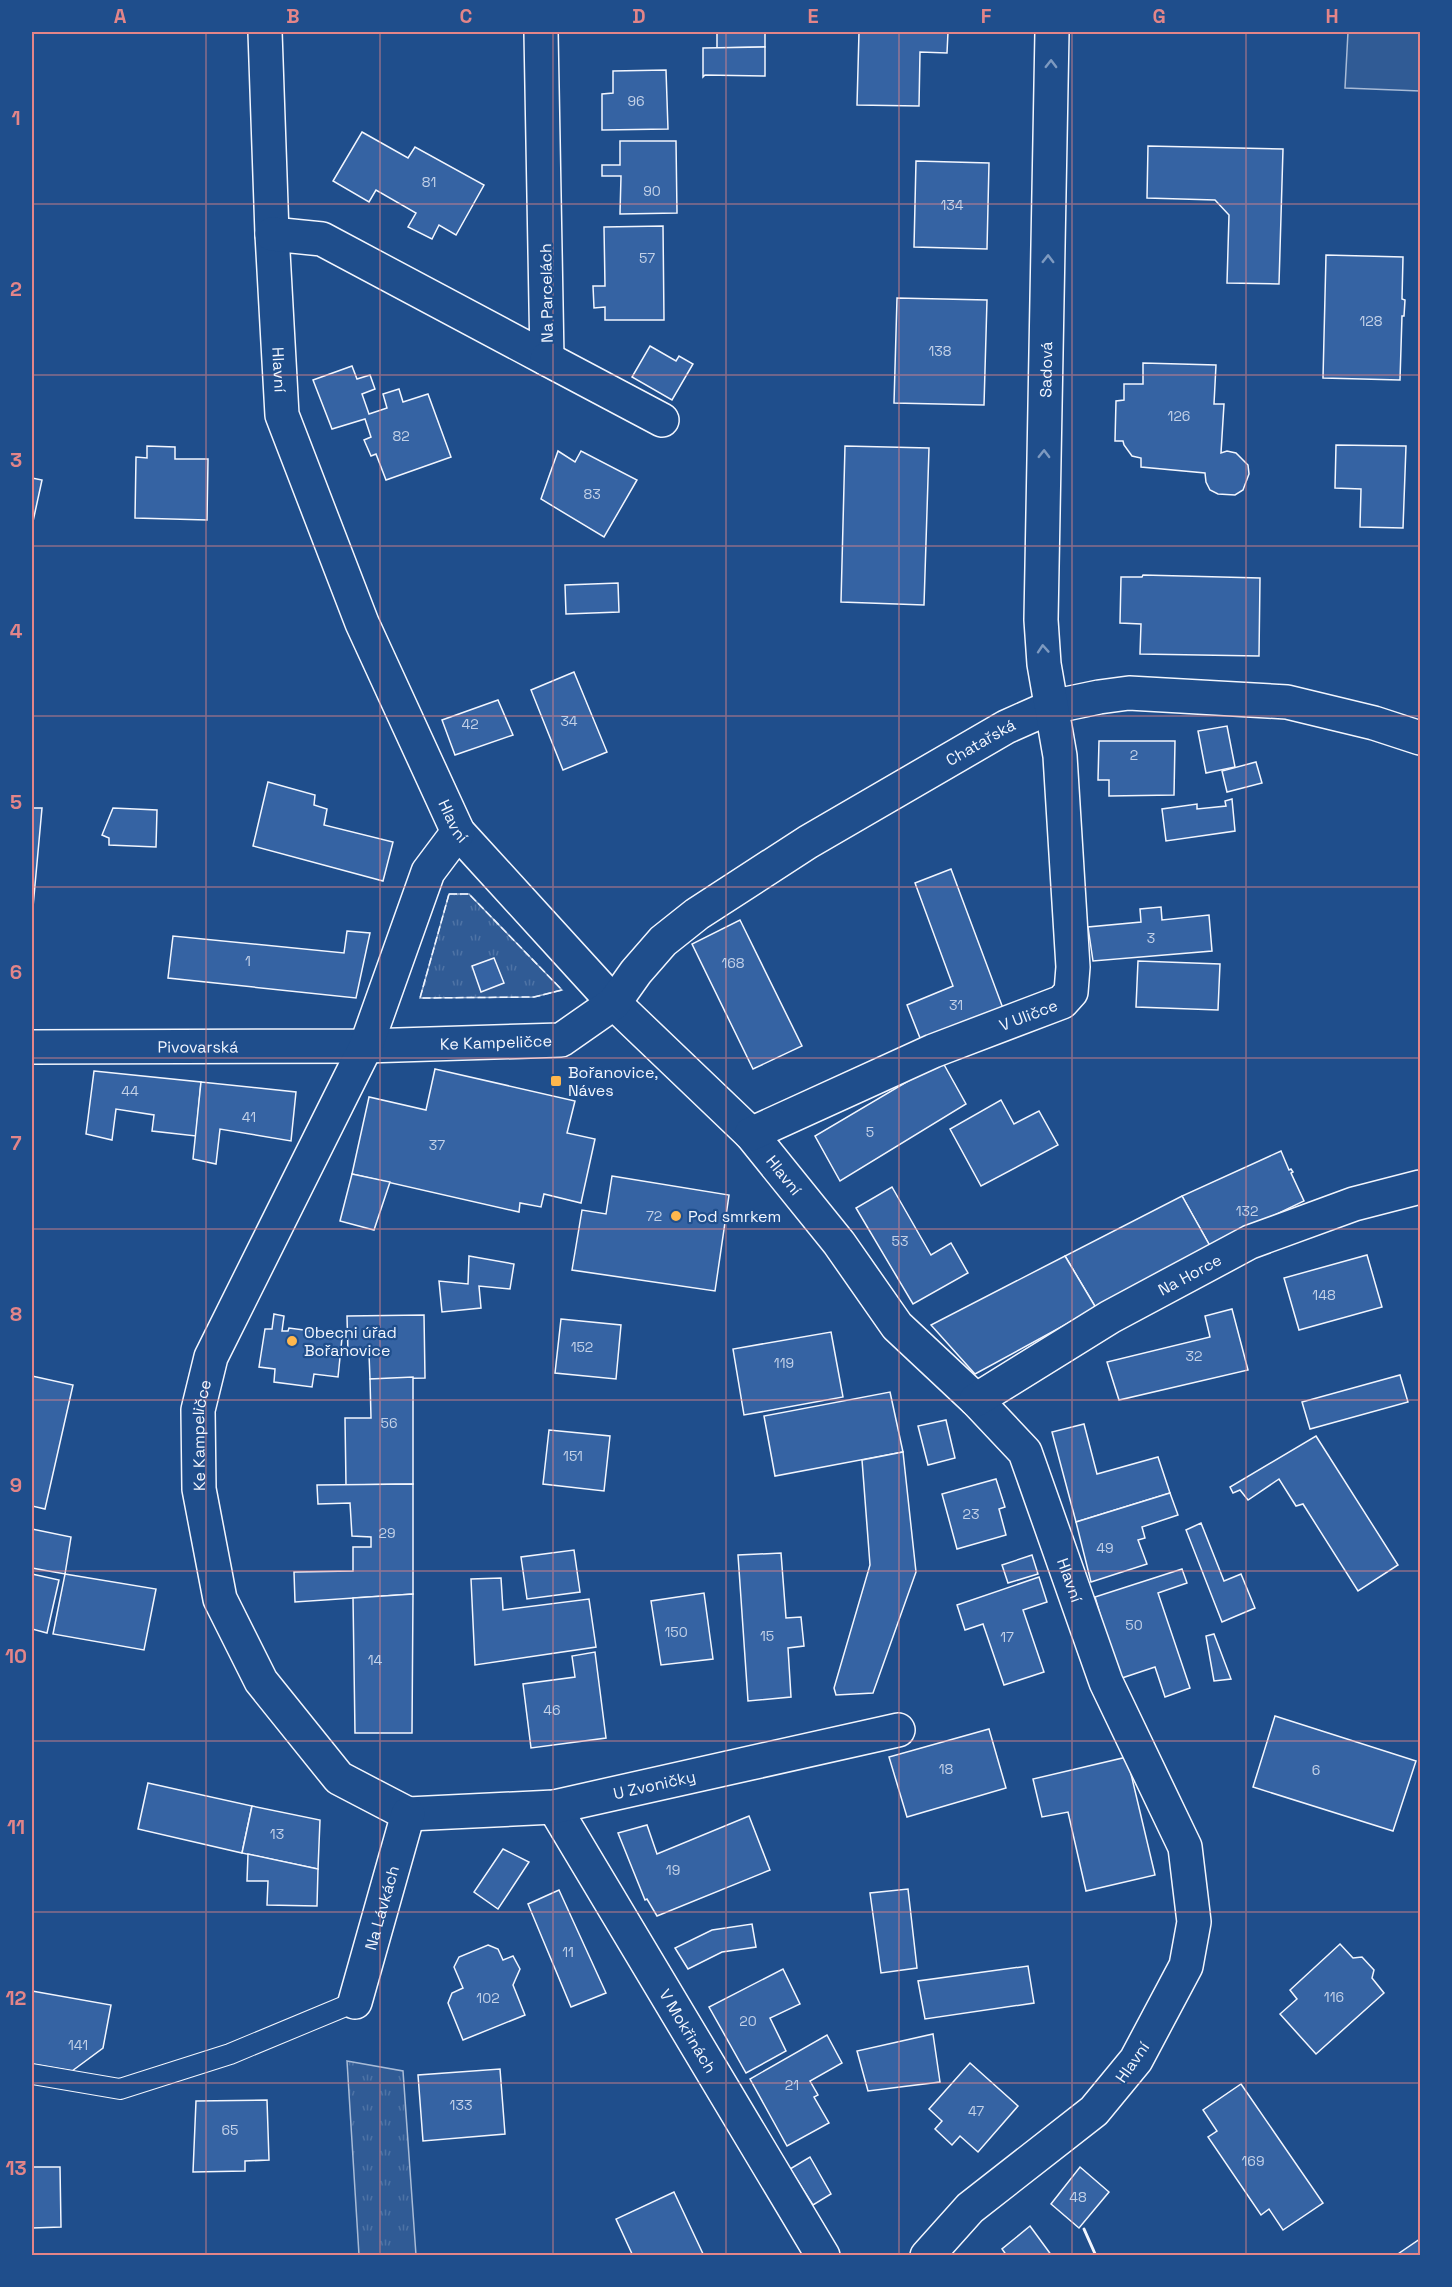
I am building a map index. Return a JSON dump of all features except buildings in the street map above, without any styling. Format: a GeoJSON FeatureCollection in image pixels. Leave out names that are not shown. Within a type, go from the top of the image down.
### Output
{"type":"FeatureCollection","features":[{"type":"Feature","properties":{"kind":"street","name":"Hlavní"},"geometry":{"type":"LineString","coordinates":[[266,32],[272,234],[282,415],[362,623],[458,832],[614,1003],[751,1134],[839,1243],[897,1326],[976,1400],[1025,1452],[1106,1682],[1185,1847],[1194,1922],[1186,1966],[1136,2060],[1094,2111],[970,2208],[927,2256]]}},
{"type":"Feature","properties":{"kind":"street","name":"Na Parcelách"},"geometry":{"type":"LineString","coordinates":[[272,234],[322,239],[547,359],[541,32]]}},
{"type":"Feature","properties":{"kind":"street","name":"Sadová"},"geometry":{"type":"LineString","coordinates":[[1051,707],[1044,664],[1041,620],[1052,32]]}},
{"type":"Feature","properties":{"kind":"street"},"geometry":{"type":"LineString","coordinates":[[547,359],[662,420]]}},
{"type":"Feature","properties":{"kind":"street","name":"Chatařská"},"geometry":{"type":"LineString","coordinates":[[614,1003],[636,972],[663,941],[697,914],[808,843],[917,779],[1006,727],[1051,707],[1129,693],[1287,702],[1374,723],[1420,738]]}},
{"type":"Feature","properties":{"kind":"street","name":"V Uličce"},"geometry":{"type":"LineString","coordinates":[[751,1134],[933,1051],[1062,1002],[1071,992],[1073,967],[1060,756],[1051,707]]}},
{"type":"Feature","properties":{"kind":"street","name":"Ke Kampeličce"},"geometry":{"type":"LineString","coordinates":[[408,1814],[339,1778],[261,1681],[220,1599],[199,1489],[198,1410],[211,1357],[366,1046],[428,872],[458,832]]}},
{"type":"Feature","properties":{"kind":"street","name":"Ke Kampeličce"},"geometry":{"type":"LineString","coordinates":[[366,1046],[561,1041],[614,1003]]}},
{"type":"Feature","properties":{"kind":"street","name":"Pivovarská"},"geometry":{"type":"LineString","coordinates":[[32,1047],[366,1046]]}},
{"type":"Feature","properties":{"kind":"street","name":"Na Horce"},"geometry":{"type":"LineString","coordinates":[[976,1400],[1110,1317],[1250,1242],[1354,1204],[1420,1187]]}},
{"type":"Feature","properties":{"kind":"street","name":"U Zvoničky"},"geometry":{"type":"LineString","coordinates":[[408,1814],[554,1807],[898,1730]]}},
{"type":"Feature","properties":{"kind":"street","name":"V Mokřinách"},"geometry":{"type":"LineString","coordinates":[[554,1807],[823,2256]]}},
{"type":"Feature","properties":{"kind":"street","name":"Na Lávkách"},"geometry":{"type":"LineString","coordinates":[[355,2002],[408,1814]]}},
{"type":"Feature","properties":{"kind":"lane"},"geometry":{"type":"LineString","coordinates":[[32,2074],[120,2089],[230,2054],[355,2002]]}},
{"type":"Feature","properties":{"kind":"green space"},"geometry":{"type":"Polygon","coordinates":[[[449,894],[469,894],[562,990],[534,997],[420,998],[449,894]]]}},
{"type":"Feature","properties":{"kind":"green space"},"geometry":{"type":"Polygon","coordinates":[[[347,2061],[403,2071],[416,2255],[359,2255],[347,2061]]]}},
{"type":"Feature","properties":{"kind":"shaded area"},"geometry":{"type":"Polygon","coordinates":[[[1348,32],[1420,32],[1420,91],[1345,88],[1348,32]]]}},
{"type":"Feature","properties":{"kind":"fence"},"geometry":{"type":"LineString","coordinates":[[449,894],[469,894],[562,990],[534,997],[420,998],[449,894]]}},
{"type":"Feature","properties":{"kind":"wall"},"geometry":{"type":"LineString","coordinates":[[1084,2229],[1096,2256]]}},
{"type":"Feature","properties":{"kind":"place","name":"Bořanovice, Náves"},"geometry":{"type":"Point","coordinates":[556,1081]}},
{"type":"Feature","properties":{"kind":"place","name":"Pod smrkem"},"geometry":{"type":"Point","coordinates":[676,1216]}},
{"type":"Feature","properties":{"kind":"place","name":"Obecni úřad Bořanovice"},"geometry":{"type":"Point","coordinates":[292,1341]}}]}
